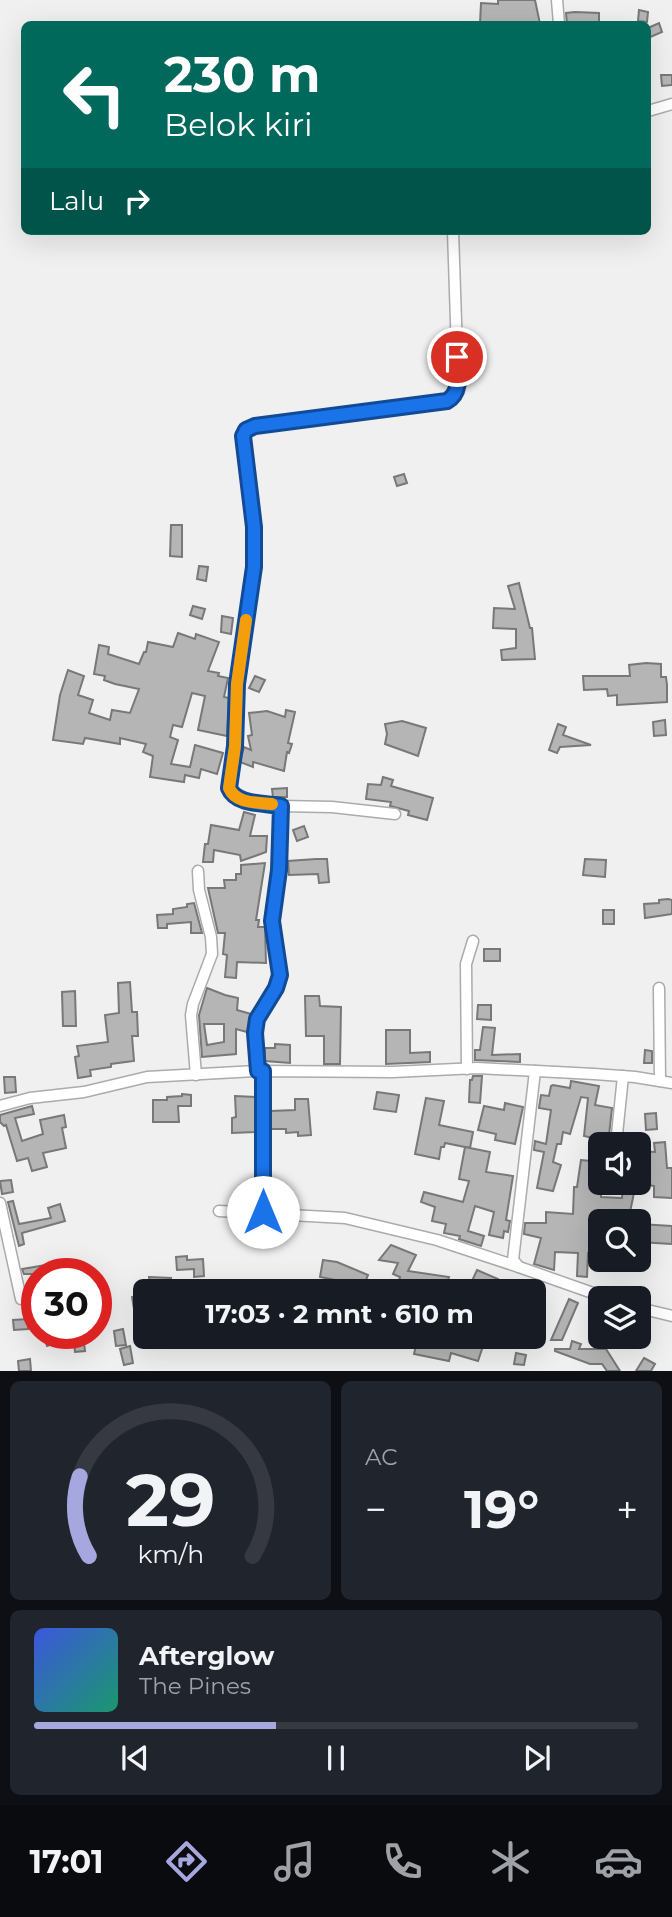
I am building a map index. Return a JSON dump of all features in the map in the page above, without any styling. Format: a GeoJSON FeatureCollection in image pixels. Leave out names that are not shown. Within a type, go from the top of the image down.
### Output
{"type":"FeatureCollection","features":[{"type":"Feature","properties":{"kind":"street"},"geometry":{"type":"LineString","coordinates":[[557,0],[559,21]]}},
{"type":"Feature","properties":{"kind":"street"},"geometry":{"type":"LineString","coordinates":[[651,110],[672,104]]}},
{"type":"Feature","properties":{"kind":"street"},"geometry":{"type":"LineString","coordinates":[[394,814],[332,807],[281,806],[238,799],[231,794],[229,788],[235,746],[237,684],[254,567],[254,527],[244,433],[255,426],[438,403],[452,398],[458,382],[453,235]]}},
{"type":"Feature","properties":{"kind":"street"},"geometry":{"type":"LineString","coordinates":[[263,1212],[260,1071],[255,1033],[257,1019],[276,988],[280,975],[272,921],[279,870],[281,806]]}},
{"type":"Feature","properties":{"kind":"street"},"geometry":{"type":"LineString","coordinates":[[196,1075],[192,1004],[212,954],[211,937],[199,890],[198,871]]}},
{"type":"Feature","properties":{"kind":"street"},"geometry":{"type":"LineString","coordinates":[[467,1069],[467,964],[474,941]]}},
{"type":"Feature","properties":{"kind":"street"},"geometry":{"type":"LineString","coordinates":[[659,988],[660,1082]]}},
{"type":"Feature","properties":{"kind":"street"},"geometry":{"type":"LineString","coordinates":[[0,1106],[30,1098],[84,1092],[134,1079],[260,1071],[382,1072],[467,1069],[623,1076],[672,1083]]}},
{"type":"Feature","properties":{"kind":"street"},"geometry":{"type":"LineString","coordinates":[[519,1268],[513,1260],[513,1252],[535,1071]]}},
{"type":"Feature","properties":{"kind":"street"},"geometry":{"type":"LineString","coordinates":[[617,1132],[623,1076]]}},
{"type":"Feature","properties":{"kind":"street"},"geometry":{"type":"LineString","coordinates":[[0,1203],[21,1298]]}},
{"type":"Feature","properties":{"kind":"street"},"geometry":{"type":"LineString","coordinates":[[219,1212],[345,1218],[437,1240],[588,1292]]}},
{"type":"Feature","properties":{"kind":"street"},"geometry":{"type":"LineString","coordinates":[[651,1311],[672,1317]]}},
{"type":"Feature","properties":{"kind":"building"},"geometry":{"type":"Polygon","coordinates":[[[498,0],[535,0],[539,21],[480,21],[481,3],[498,4],[498,0]]]}},
{"type":"Feature","properties":{"kind":"building"},"geometry":{"type":"Polygon","coordinates":[[[639,10],[648,12],[647,21],[638,21],[639,10]]]}},
{"type":"Feature","properties":{"kind":"building"},"geometry":{"type":"Polygon","coordinates":[[[566,13],[599,13],[599,21],[567,21],[566,13]]]}},
{"type":"Feature","properties":{"kind":"building"},"geometry":{"type":"Polygon","coordinates":[[[659,23],[662,32],[651,37],[651,27],[659,23]]]}},
{"type":"Feature","properties":{"kind":"building"},"geometry":{"type":"Polygon","coordinates":[[[661,75],[672,75],[672,85],[662,86],[661,75]]]}},
{"type":"Feature","properties":{"kind":"building"},"geometry":{"type":"Polygon","coordinates":[[[404,474],[407,483],[397,486],[394,477],[404,474]]]}},
{"type":"Feature","properties":{"kind":"building"},"geometry":{"type":"Polygon","coordinates":[[[171,525],[182,525],[182,557],[170,556],[171,525]]]}},
{"type":"Feature","properties":{"kind":"building"},"geometry":{"type":"Polygon","coordinates":[[[199,566],[208,567],[206,581],[197,579],[199,566]]]}},
{"type":"Feature","properties":{"kind":"building"},"geometry":{"type":"Polygon","coordinates":[[[519,583],[532,628],[535,659],[502,660],[501,650],[516,648],[516,629],[493,628],[494,608],[515,609],[508,586],[519,583]]]}},
{"type":"Feature","properties":{"kind":"building"},"geometry":{"type":"Polygon","coordinates":[[[193,606],[205,609],[202,619],[190,615],[193,606]]]}},
{"type":"Feature","properties":{"kind":"building"},"geometry":{"type":"Polygon","coordinates":[[[222,616],[233,618],[231,634],[221,632],[222,616]]]}},
{"type":"Feature","properties":{"kind":"building"},"geometry":{"type":"Polygon","coordinates":[[[178,633],[195,639],[196,634],[219,642],[208,671],[228,678],[224,697],[229,698],[227,736],[198,730],[205,696],[192,693],[182,727],[173,725],[170,737],[178,740],[171,764],[190,767],[195,745],[223,753],[217,774],[201,769],[199,778],[185,775],[184,782],[150,777],[153,756],[143,752],[146,744],[120,738],[120,744],[85,738],[83,744],[53,740],[60,695],[68,670],[84,676],[78,695],[93,700],[89,713],[110,720],[112,710],[130,713],[139,689],[115,684],[104,680],[105,676],[94,674],[99,645],[109,647],[108,654],[139,664],[148,642],[173,647],[178,633]]]}},
{"type":"Feature","properties":{"kind":"building"},"geometry":{"type":"Polygon","coordinates":[[[661,664],[661,677],[666,677],[667,702],[617,705],[617,695],[608,696],[607,689],[584,690],[583,676],[630,676],[629,665],[661,664]]]}},
{"type":"Feature","properties":{"kind":"building"},"geometry":{"type":"Polygon","coordinates":[[[255,676],[265,680],[259,692],[249,688],[255,676]]]}},
{"type":"Feature","properties":{"kind":"building"},"geometry":{"type":"Polygon","coordinates":[[[286,710],[295,712],[288,743],[292,744],[289,753],[287,752],[284,771],[253,762],[253,767],[240,762],[244,747],[251,750],[248,736],[252,735],[249,713],[267,711],[285,717],[286,710]]]}},
{"type":"Feature","properties":{"kind":"building"},"geometry":{"type":"Polygon","coordinates":[[[665,720],[666,735],[654,736],[653,722],[665,720]]]}},
{"type":"Feature","properties":{"kind":"building"},"geometry":{"type":"Polygon","coordinates":[[[402,721],[426,728],[418,756],[385,744],[385,724],[402,721]]]}},
{"type":"Feature","properties":{"kind":"building"},"geometry":{"type":"Polygon","coordinates":[[[558,724],[566,727],[563,735],[591,745],[560,747],[557,753],[549,750],[558,724]]]}},
{"type":"Feature","properties":{"kind":"building"},"geometry":{"type":"Polygon","coordinates":[[[383,777],[393,780],[391,786],[433,798],[427,820],[390,806],[391,802],[366,799],[368,784],[381,785],[383,777]]]}},
{"type":"Feature","properties":{"kind":"building"},"geometry":{"type":"Polygon","coordinates":[[[287,788],[287,797],[273,797],[272,789],[287,788]]]}},
{"type":"Feature","properties":{"kind":"building"},"geometry":{"type":"Polygon","coordinates":[[[244,812],[255,815],[250,836],[267,836],[266,852],[241,861],[240,855],[214,850],[213,862],[203,862],[211,825],[239,830],[244,812]]]}},
{"type":"Feature","properties":{"kind":"building"},"geometry":{"type":"Polygon","coordinates":[[[304,826],[308,837],[297,841],[293,830],[304,826]]]}},
{"type":"Feature","properties":{"kind":"building"},"geometry":{"type":"Polygon","coordinates":[[[327,859],[329,882],[319,883],[318,874],[289,875],[288,861],[327,859]]]}},
{"type":"Feature","properties":{"kind":"building"},"geometry":{"type":"Polygon","coordinates":[[[585,859],[606,860],[605,877],[583,875],[585,859]]]}},
{"type":"Feature","properties":{"kind":"building"},"geometry":{"type":"Polygon","coordinates":[[[265,863],[256,920],[259,920],[258,927],[265,927],[266,963],[237,962],[236,978],[225,977],[225,933],[218,933],[208,888],[225,888],[224,880],[236,880],[236,874],[241,874],[241,865],[265,863]]]}},
{"type":"Feature","properties":{"kind":"building"},"geometry":{"type":"Polygon","coordinates":[[[672,900],[672,914],[645,918],[644,904],[672,900]]]}},
{"type":"Feature","properties":{"kind":"building"},"geometry":{"type":"Polygon","coordinates":[[[194,903],[202,933],[191,933],[191,922],[167,924],[167,928],[158,928],[157,915],[173,914],[173,909],[194,903]]]}},
{"type":"Feature","properties":{"kind":"building"},"geometry":{"type":"Polygon","coordinates":[[[603,910],[614,910],[614,924],[603,924],[603,910]]]}},
{"type":"Feature","properties":{"kind":"building"},"geometry":{"type":"Polygon","coordinates":[[[484,949],[500,949],[500,961],[484,961],[484,949]]]}},
{"type":"Feature","properties":{"kind":"building"},"geometry":{"type":"Polygon","coordinates":[[[130,982],[132,1012],[137,1012],[138,1036],[132,1036],[134,1061],[90,1070],[91,1076],[78,1078],[75,1057],[79,1056],[77,1046],[108,1042],[105,1015],[119,1013],[118,983],[130,982]]]}},
{"type":"Feature","properties":{"kind":"building"},"geometry":{"type":"Polygon","coordinates":[[[207,988],[238,998],[237,1010],[251,1014],[247,1032],[236,1029],[236,1054],[202,1057],[199,1015],[207,988]],[[204,1024],[207,1045],[224,1042],[224,1024],[204,1024]]]}},
{"type":"Feature","properties":{"kind":"building"},"geometry":{"type":"Polygon","coordinates":[[[75,991],[76,1026],[63,1026],[62,992],[75,991]]]}},
{"type":"Feature","properties":{"kind":"building"},"geometry":{"type":"Polygon","coordinates":[[[305,996],[319,996],[320,1006],[341,1007],[340,1064],[324,1064],[324,1036],[306,1036],[305,996]]]}},
{"type":"Feature","properties":{"kind":"building"},"geometry":{"type":"Polygon","coordinates":[[[478,1005],[491,1005],[491,1020],[477,1019],[478,1005]]]}},
{"type":"Feature","properties":{"kind":"building"},"geometry":{"type":"Polygon","coordinates":[[[483,1027],[495,1028],[492,1055],[520,1054],[520,1062],[475,1060],[475,1050],[480,1050],[483,1027]]]}},
{"type":"Feature","properties":{"kind":"building"},"geometry":{"type":"Polygon","coordinates":[[[386,1030],[410,1030],[410,1053],[430,1052],[430,1062],[386,1064],[386,1030]]]}},
{"type":"Feature","properties":{"kind":"building"},"geometry":{"type":"Polygon","coordinates":[[[275,1044],[290,1045],[290,1063],[265,1061],[265,1048],[275,1048],[275,1044]]]}},
{"type":"Feature","properties":{"kind":"building"},"geometry":{"type":"Polygon","coordinates":[[[645,1050],[652,1051],[652,1063],[644,1063],[645,1050]]]}},
{"type":"Feature","properties":{"kind":"building"},"geometry":{"type":"Polygon","coordinates":[[[473,1076],[482,1076],[480,1103],[469,1102],[470,1080],[473,1076]]]}},
{"type":"Feature","properties":{"kind":"building"},"geometry":{"type":"Polygon","coordinates":[[[4,1077],[15,1077],[16,1092],[5,1093],[4,1077]]]}},
{"type":"Feature","properties":{"kind":"building"},"geometry":{"type":"Polygon","coordinates":[[[571,1081],[599,1086],[595,1105],[612,1108],[609,1132],[588,1132],[588,1137],[584,1136],[588,1098],[581,1097],[570,1134],[563,1132],[561,1144],[557,1144],[553,1162],[561,1165],[553,1191],[537,1188],[544,1152],[534,1150],[535,1141],[546,1144],[551,1110],[539,1108],[541,1095],[549,1096],[553,1085],[570,1088],[571,1081]]]}},
{"type":"Feature","properties":{"kind":"building"},"geometry":{"type":"Polygon","coordinates":[[[377,1092],[399,1095],[396,1112],[374,1109],[377,1092]]]}},
{"type":"Feature","properties":{"kind":"building"},"geometry":{"type":"Polygon","coordinates":[[[191,1095],[191,1106],[178,1106],[179,1122],[153,1122],[153,1100],[167,1100],[167,1097],[191,1095]]]}},
{"type":"Feature","properties":{"kind":"building"},"geometry":{"type":"Polygon","coordinates":[[[235,1096],[255,1097],[255,1132],[232,1133],[232,1118],[236,1117],[235,1096]]]}},
{"type":"Feature","properties":{"kind":"building"},"geometry":{"type":"Polygon","coordinates":[[[426,1098],[444,1101],[439,1125],[473,1132],[470,1148],[445,1143],[444,1147],[441,1147],[439,1159],[415,1154],[426,1098]]]}},
{"type":"Feature","properties":{"kind":"building"},"geometry":{"type":"Polygon","coordinates":[[[295,1099],[308,1099],[311,1135],[298,1136],[298,1132],[286,1133],[286,1129],[271,1129],[271,1111],[295,1110],[295,1099]]]}},
{"type":"Feature","properties":{"kind":"building"},"geometry":{"type":"Polygon","coordinates":[[[505,1103],[523,1107],[515,1144],[495,1140],[496,1134],[478,1130],[484,1106],[504,1110],[505,1103]]]}},
{"type":"Feature","properties":{"kind":"building"},"geometry":{"type":"Polygon","coordinates":[[[32,1106],[34,1114],[15,1118],[22,1141],[43,1134],[40,1120],[64,1115],[66,1127],[62,1128],[66,1148],[43,1153],[47,1167],[32,1171],[28,1158],[17,1161],[6,1125],[0,1122],[0,1115],[32,1106]]]}},
{"type":"Feature","properties":{"kind":"building"},"geometry":{"type":"Polygon","coordinates":[[[656,1113],[657,1129],[646,1130],[645,1114],[656,1113]]]}},
{"type":"Feature","properties":{"kind":"building"},"geometry":{"type":"Polygon","coordinates":[[[665,1142],[667,1168],[672,1168],[672,1198],[654,1197],[654,1186],[651,1185],[651,1152],[655,1152],[654,1143],[665,1142]]]}},
{"type":"Feature","properties":{"kind":"building"},"geometry":{"type":"Polygon","coordinates":[[[465,1147],[490,1152],[486,1172],[513,1176],[506,1220],[510,1221],[508,1232],[504,1231],[503,1238],[489,1235],[494,1212],[475,1206],[468,1231],[484,1236],[481,1246],[459,1239],[460,1236],[444,1233],[446,1224],[432,1221],[435,1207],[421,1202],[424,1192],[463,1202],[469,1181],[459,1179],[465,1147]]]}},
{"type":"Feature","properties":{"kind":"building"},"geometry":{"type":"Polygon","coordinates":[[[581,1160],[588,1161],[588,1195],[622,1198],[622,1195],[634,1195],[631,1209],[588,1209],[587,1277],[577,1276],[578,1253],[555,1252],[554,1270],[534,1264],[541,1238],[524,1234],[525,1223],[546,1223],[546,1212],[573,1214],[574,1187],[577,1187],[581,1160]]]}},
{"type":"Feature","properties":{"kind":"building"},"geometry":{"type":"Polygon","coordinates":[[[11,1180],[13,1192],[2,1194],[0,1181],[11,1180]]]}},
{"type":"Feature","properties":{"kind":"building"},"geometry":{"type":"Polygon","coordinates":[[[13,1201],[19,1224],[51,1218],[48,1208],[60,1204],[65,1221],[22,1233],[24,1244],[19,1246],[8,1202],[13,1201]]]}},
{"type":"Feature","properties":{"kind":"building"},"geometry":{"type":"Polygon","coordinates":[[[651,1225],[672,1226],[672,1244],[651,1243],[651,1225]]]}},
{"type":"Feature","properties":{"kind":"building"},"geometry":{"type":"Polygon","coordinates":[[[391,1245],[416,1255],[408,1271],[449,1277],[399,1279],[393,1274],[398,1263],[379,1260],[391,1245]]]}},
{"type":"Feature","properties":{"kind":"building"},"geometry":{"type":"Polygon","coordinates":[[[187,1256],[187,1260],[203,1259],[204,1276],[194,1277],[194,1269],[177,1270],[176,1257],[187,1256]]]}},
{"type":"Feature","properties":{"kind":"building"},"geometry":{"type":"Polygon","coordinates":[[[323,1260],[337,1262],[368,1275],[366,1279],[320,1277],[323,1260]]]}},
{"type":"Feature","properties":{"kind":"building"},"geometry":{"type":"Polygon","coordinates":[[[477,1270],[498,1279],[473,1279],[477,1270]]]}},
{"type":"Feature","properties":{"kind":"building"},"geometry":{"type":"Polygon","coordinates":[[[149,1277],[171,1278],[171,1279],[149,1277]]]}},
{"type":"Feature","properties":{"kind":"building"},"geometry":{"type":"Polygon","coordinates":[[[569,1299],[578,1303],[562,1340],[551,1340],[569,1299]]]}},
{"type":"Feature","properties":{"kind":"building"},"geometry":{"type":"Polygon","coordinates":[[[21,1319],[21,1330],[14,1330],[13,1320],[21,1319]]]}},
{"type":"Feature","properties":{"kind":"building"},"geometry":{"type":"Polygon","coordinates":[[[123,1329],[126,1345],[116,1346],[114,1331],[123,1329]]]}},
{"type":"Feature","properties":{"kind":"building"},"geometry":{"type":"Polygon","coordinates":[[[572,1341],[581,1344],[579,1349],[606,1349],[620,1371],[607,1371],[602,1364],[590,1364],[555,1351],[570,1349],[572,1341]]]}},
{"type":"Feature","properties":{"kind":"building"},"geometry":{"type":"Polygon","coordinates":[[[130,1346],[133,1363],[124,1365],[120,1349],[130,1346]]]}},
{"type":"Feature","properties":{"kind":"building"},"geometry":{"type":"Polygon","coordinates":[[[415,1349],[482,1349],[478,1361],[451,1353],[449,1361],[414,1354],[415,1349]]]}},
{"type":"Feature","properties":{"kind":"building"},"geometry":{"type":"Polygon","coordinates":[[[516,1353],[526,1355],[524,1365],[514,1364],[516,1353]]]}},
{"type":"Feature","properties":{"kind":"building"},"geometry":{"type":"Polygon","coordinates":[[[644,1358],[655,1364],[651,1371],[636,1371],[644,1358]]]}},
{"type":"Feature","properties":{"kind":"building"},"geometry":{"type":"Polygon","coordinates":[[[30,1359],[31,1371],[19,1371],[18,1361],[30,1359]]]}},
{"type":"Feature","properties":{"kind":"slow traffic"},"geometry":{"type":"LineString","coordinates":[[246,620],[237,684],[235,746],[229,788],[231,794],[238,799],[272,804]]}},
{"type":"Feature","properties":{"kind":"route"},"geometry":{"type":"LineString","coordinates":[[263,1212],[263,1071],[258,1071],[255,1033],[257,1019],[276,988],[280,975],[272,921],[279,870],[281,806],[238,799],[231,794],[229,788],[235,746],[237,684],[254,567],[255,542],[243,436],[246,430],[255,426],[447,401],[456,391],[457,357]]}}]}
